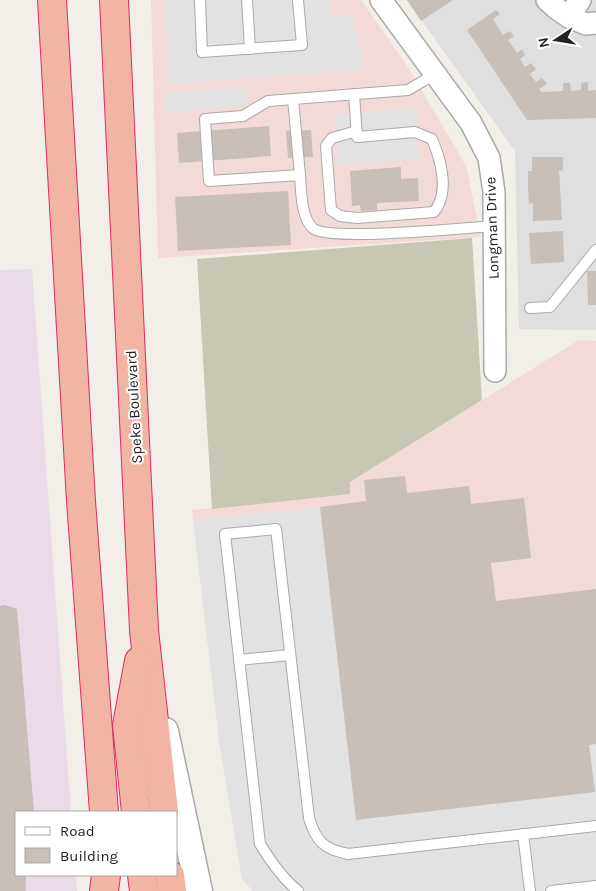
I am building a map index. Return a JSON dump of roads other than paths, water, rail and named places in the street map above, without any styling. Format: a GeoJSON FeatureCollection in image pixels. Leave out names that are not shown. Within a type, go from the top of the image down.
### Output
{"type":"FeatureCollection","features":[{"type":"Feature","properties":{"kind":"highway"},"geometry":{"type":"LineString","coordinates":[[52,0],[81,491],[104,811]]}},
{"type":"Feature","properties":{"kind":"highway","name":"Speke Boulevard"},"geometry":{"type":"LineString","coordinates":[[114,0],[144,630],[164,811]]}},
{"type":"Feature","properties":{"kind":"highway"},"geometry":{"type":"LineString","coordinates":[[136,811],[127,725],[144,630]]}},
{"type":"Feature","properties":{"kind":"highway"},"geometry":{"type":"LineString","coordinates":[[104,891],[108,876]]}},
{"type":"Feature","properties":{"kind":"highway"},"geometry":{"type":"LineString","coordinates":[[108,876],[110,891]]}},
{"type":"Feature","properties":{"kind":"highway"},"geometry":{"type":"LineString","coordinates":[[142,876],[144,891]]}},
{"type":"Feature","properties":{"kind":"highway"},"geometry":{"type":"LineString","coordinates":[[170,876],[172,891]]}},
{"type":"Feature","properties":{"kind":"street","name":"Longman Drive"},"geometry":{"type":"LineString","coordinates":[[381,0],[471,123],[489,158],[494,192],[495,371]]}},
{"type":"Feature","properties":{"kind":"street"},"geometry":{"type":"LineString","coordinates":[[547,0],[556,8],[575,8],[586,24],[596,23]]}},
{"type":"Feature","properties":{"kind":"street"},"geometry":{"type":"LineString","coordinates":[[144,630],[199,891]]}},
{"type":"Feature","properties":{"kind":"lane"},"geometry":{"type":"LineString","coordinates":[[200,0],[202,52],[302,45],[298,0]]}},
{"type":"Feature","properties":{"kind":"lane"},"geometry":{"type":"LineString","coordinates":[[247,0],[250,49]]}},
{"type":"Feature","properties":{"kind":"lane"},"geometry":{"type":"LineString","coordinates":[[300,175],[209,181],[205,119],[243,116],[268,101],[408,90],[435,74]]}},
{"type":"Feature","properties":{"kind":"lane"},"geometry":{"type":"LineString","coordinates":[[354,94],[357,132],[357,137],[415,132],[432,139],[436,148],[442,179],[440,204],[434,212],[357,218],[340,216],[332,210],[326,146],[332,138],[357,132]]}},
{"type":"Feature","properties":{"kind":"lane"},"geometry":{"type":"LineString","coordinates":[[294,98],[305,216],[314,229],[349,235],[494,226]]}},
{"type":"Feature","properties":{"kind":"lane"},"geometry":{"type":"LineString","coordinates":[[530,308],[550,307],[596,250]]}},
{"type":"Feature","properties":{"kind":"lane"},"geometry":{"type":"LineString","coordinates":[[298,891],[287,882],[271,863],[260,844],[225,534],[276,529],[309,818],[314,835],[325,846],[334,851],[348,854],[596,826]]}},
{"type":"Feature","properties":{"kind":"lane"},"geometry":{"type":"LineString","coordinates":[[239,660],[290,655]]}},
{"type":"Feature","properties":{"kind":"lane"},"geometry":{"type":"LineString","coordinates":[[523,834],[530,891]]}},
{"type":"Feature","properties":{"kind":"lane"},"geometry":{"type":"LineString","coordinates":[[551,891],[596,886]]}}]}
